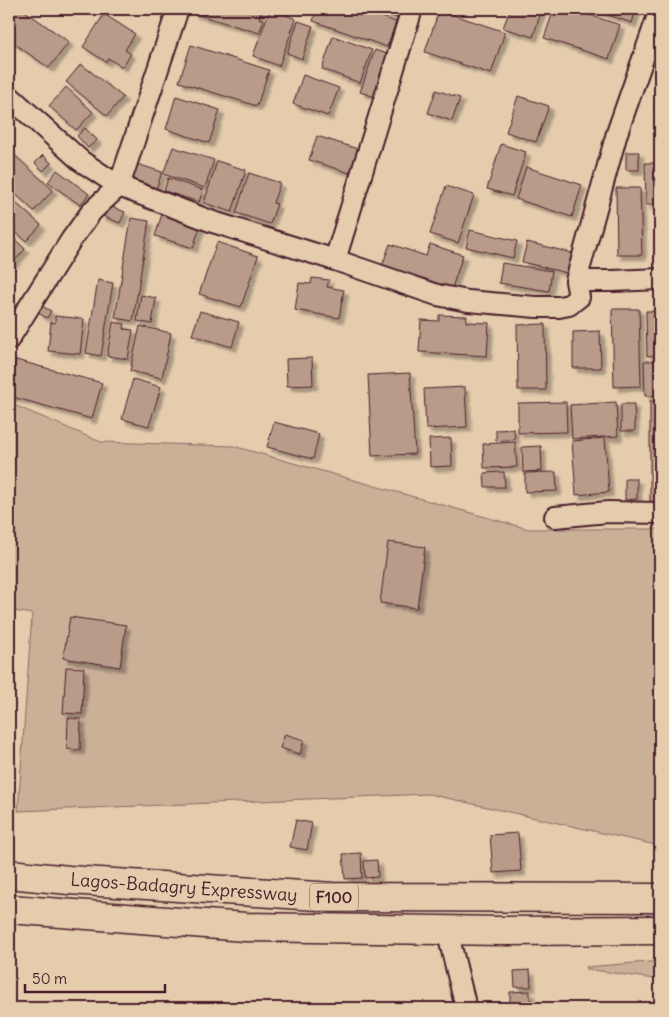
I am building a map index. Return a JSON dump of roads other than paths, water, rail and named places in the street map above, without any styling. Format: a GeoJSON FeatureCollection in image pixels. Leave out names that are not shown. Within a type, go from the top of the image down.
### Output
{"type":"FeatureCollection","features":[{"type":"Feature","properties":{"kind":"highway","name":"Lagos-Badagry Expressway"},"geometry":{"type":"LineString","coordinates":[[9,874],[69,880],[333,897],[660,898]]}},
{"type":"Feature","properties":{"kind":"highway","name":"Lagos-Badagry Expressway"},"geometry":{"type":"LineString","coordinates":[[9,910],[245,927],[447,930],[660,930]]}},
{"type":"Feature","properties":{"kind":"street"},"geometry":{"type":"LineString","coordinates":[[9,339],[71,240],[92,211],[119,186],[178,9]]}},
{"type":"Feature","properties":{"kind":"street"},"geometry":{"type":"LineString","coordinates":[[335,260],[412,9]]}},
{"type":"Feature","properties":{"kind":"street"},"geometry":{"type":"LineString","coordinates":[[9,96],[81,161],[119,186],[213,222],[335,260],[437,295],[468,301],[536,307],[559,307],[569,305],[579,297],[576,281],[617,133],[660,10]]}},
{"type":"Feature","properties":{"kind":"street"},"geometry":{"type":"LineString","coordinates":[[576,281],[660,279]]}},
{"type":"Feature","properties":{"kind":"street"},"geometry":{"type":"LineString","coordinates":[[556,517],[608,512],[660,513]]}},
{"type":"Feature","properties":{"kind":"street"},"geometry":{"type":"LineString","coordinates":[[447,930],[466,1008]]}}]}
